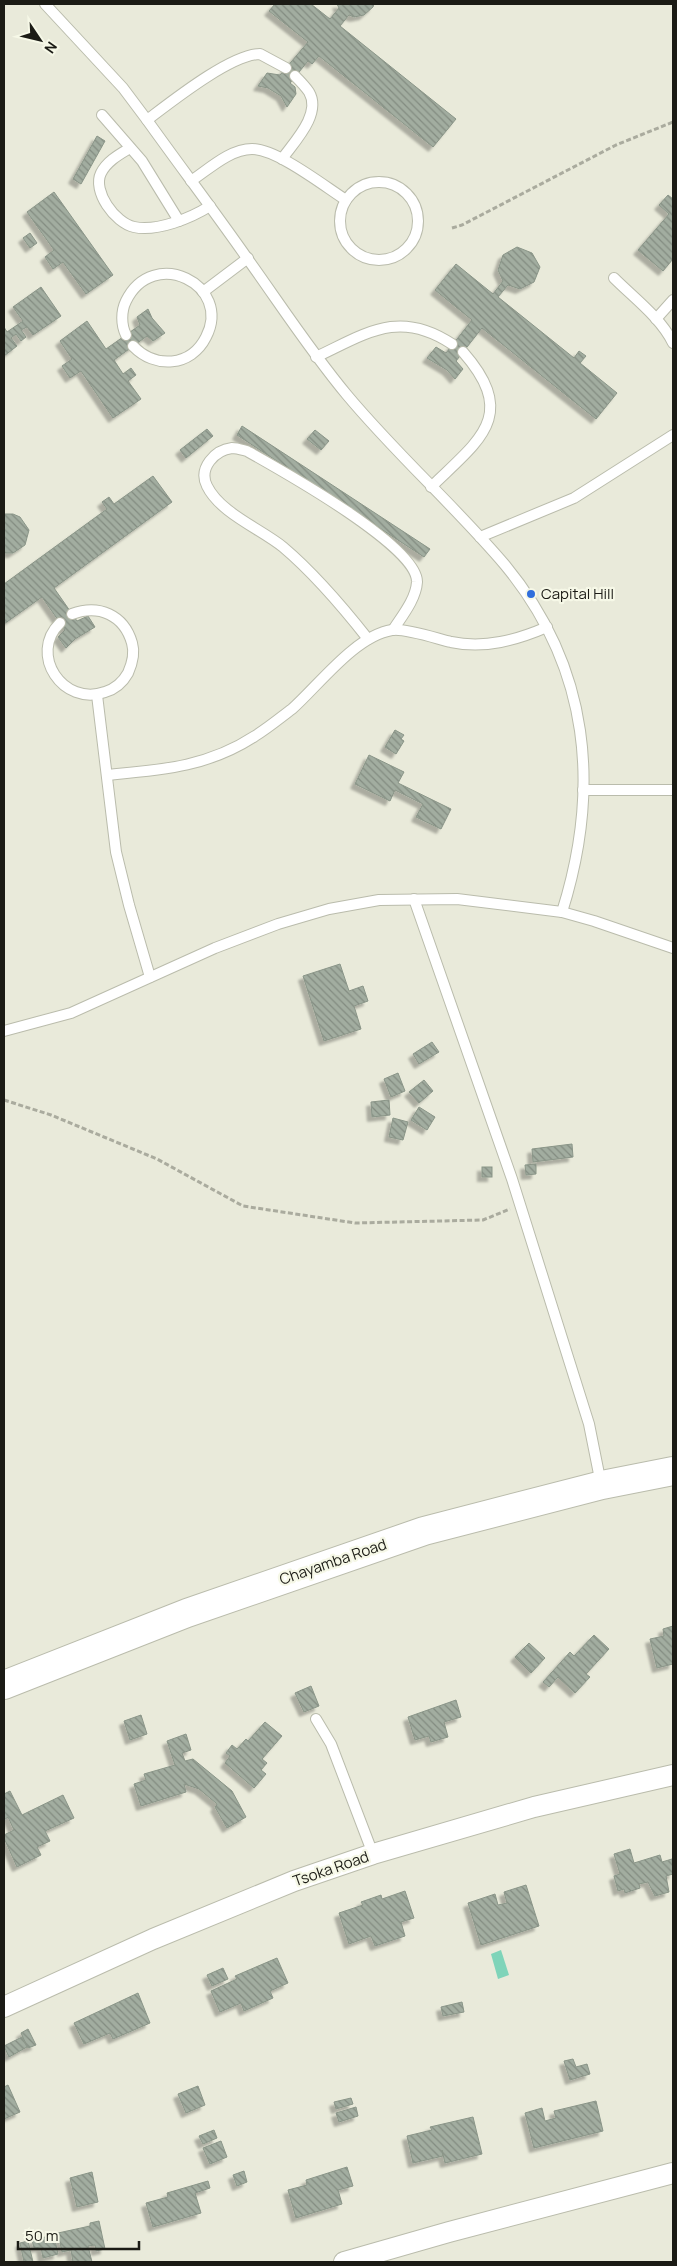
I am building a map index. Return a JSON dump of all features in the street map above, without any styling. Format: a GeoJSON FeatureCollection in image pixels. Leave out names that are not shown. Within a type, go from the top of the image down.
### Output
{"type":"FeatureCollection","features":[{"type":"Feature","properties":{"kind":"main road","name":"Chayamba Road"},"geometry":{"type":"LineString","coordinates":[[4,1685],[187,1613],[424,1531],[602,1485],[673,1471]]}},
{"type":"Feature","properties":{"kind":"street","name":"Tsoka Road"},"geometry":{"type":"LineString","coordinates":[[4,2007],[153,1939],[285,1884],[373,1854],[534,1807],[673,1774]]}},
{"type":"Feature","properties":{"kind":"street"},"geometry":{"type":"LineString","coordinates":[[344,2262],[449,2232],[673,2173]]}},
{"type":"Feature","properties":{"kind":"lane"},"geometry":{"type":"LineString","coordinates":[[45,4],[122,88],[147,120],[248,258],[316,357],[388,442],[480,537],[530,599],[547,627],[560,654],[572,689],[580,722],[583,757],[580,838],[573,877],[562,912]]}},
{"type":"Feature","properties":{"kind":"lane"},"geometry":{"type":"LineString","coordinates":[[147,120],[211,74],[241,59],[260,54],[286,68]]}},
{"type":"Feature","properties":{"kind":"lane"},"geometry":{"type":"LineString","coordinates":[[282,159],[306,124],[312,110],[309,92],[295,76]]}},
{"type":"Feature","properties":{"kind":"lane"},"geometry":{"type":"LineString","coordinates":[[102,115],[142,161],[179,221]]}},
{"type":"Feature","properties":{"kind":"lane"},"geometry":{"type":"LineString","coordinates":[[130,148],[116,157],[100,174],[100,186],[104,198],[114,214],[123,222],[134,227],[148,228],[194,216],[210,206]]}},
{"type":"Feature","properties":{"kind":"lane"},"geometry":{"type":"LineString","coordinates":[[192,181],[223,159],[251,149],[264,151],[282,159],[346,200]]}},
{"type":"Feature","properties":{"kind":"lane"},"geometry":{"type":"LineString","coordinates":[[386,182],[400,188],[408,194],[417,212],[417,232],[406,249],[388,259],[378,260],[359,254],[345,239],[342,230],[340,220],[346,200],[357,189],[370,183],[386,182]]}},
{"type":"Feature","properties":{"kind":"lane"},"geometry":{"type":"LineString","coordinates":[[203,292],[248,258]]}},
{"type":"Feature","properties":{"kind":"lane"},"geometry":{"type":"LineString","coordinates":[[126,335],[122,318],[124,304],[131,292],[141,282],[153,276],[167,273],[181,275],[193,282],[203,292],[209,304],[211,318],[209,332],[203,344],[193,354],[180,360],[166,362],[153,360],[140,354],[133,346]]}},
{"type":"Feature","properties":{"kind":"lane"},"geometry":{"type":"LineString","coordinates":[[614,278],[669,333],[673,344]]}},
{"type":"Feature","properties":{"kind":"lane"},"geometry":{"type":"LineString","coordinates":[[656,319],[673,300]]}},
{"type":"Feature","properties":{"kind":"lane"},"geometry":{"type":"LineString","coordinates":[[316,357],[374,330],[392,326],[408,326],[426,330],[452,344]]}},
{"type":"Feature","properties":{"kind":"lane"},"geometry":{"type":"LineString","coordinates":[[431,487],[474,445],[490,419],[491,405],[488,390],[480,374],[463,352]]}},
{"type":"Feature","properties":{"kind":"lane"},"geometry":{"type":"LineString","coordinates":[[480,537],[574,498],[673,435]]}},
{"type":"Feature","properties":{"kind":"lane"},"geometry":{"type":"LineString","coordinates":[[368,639],[338,600],[297,560],[282,546],[233,514],[207,486],[204,475],[207,463],[220,452],[233,448],[247,451],[344,510],[402,554],[413,569],[417,582],[412,599],[393,630]]}},
{"type":"Feature","properties":{"kind":"lane"},"geometry":{"type":"LineString","coordinates":[[60,623],[49,642],[48,659],[54,675],[65,687],[81,695],[97,695],[113,689],[126,678],[132,662],[133,646],[128,630],[116,618],[101,610],[84,610],[72,614]]}},
{"type":"Feature","properties":{"kind":"lane"},"geometry":{"type":"LineString","coordinates":[[107,775],[177,768],[211,759],[255,736],[291,709],[368,639],[393,630],[454,642],[476,644],[502,643],[547,627]]}},
{"type":"Feature","properties":{"kind":"lane"},"geometry":{"type":"LineString","coordinates":[[97,695],[116,852],[128,906],[150,977]]}},
{"type":"Feature","properties":{"kind":"lane"},"geometry":{"type":"LineString","coordinates":[[583,790],[673,790]]}},
{"type":"Feature","properties":{"kind":"lane"},"geometry":{"type":"LineString","coordinates":[[414,899],[520,1205],[589,1424],[602,1485]]}},
{"type":"Feature","properties":{"kind":"lane"},"geometry":{"type":"LineString","coordinates":[[4,1032],[72,1014],[215,948],[304,916],[329,909],[379,900],[457,899],[562,912],[673,948]]}},
{"type":"Feature","properties":{"kind":"lane"},"geometry":{"type":"LineString","coordinates":[[316,1719],[331,1744],[373,1854]]}},
{"type":"Feature","properties":{"kind":"path"},"geometry":{"type":"LineString","coordinates":[[452,228],[462,225],[616,145],[673,122]]}},
{"type":"Feature","properties":{"kind":"path"},"geometry":{"type":"LineString","coordinates":[[4,1100],[51,1115],[157,1159],[243,1206],[355,1223],[370,1223],[483,1220],[520,1205]]}},
{"type":"Feature","properties":{"kind":"shaded area"},"geometry":{"type":"Polygon","coordinates":[[[501,1950],[509,1975],[498,1979],[491,1954],[501,1950]]]}},
{"type":"Feature","properties":{"kind":"building"},"geometry":{"type":"Polygon","coordinates":[[[275,4],[311,4],[330,19],[339,8],[337,4],[374,4],[364,15],[354,17],[349,15],[340,26],[456,119],[433,147],[319,56],[312,64],[308,61],[290,83],[295,87],[296,94],[287,107],[281,96],[268,88],[258,86],[267,73],[280,75],[308,42],[269,11],[275,4]]]}},
{"type":"Feature","properties":{"kind":"building"},"geometry":{"type":"Polygon","coordinates":[[[97,136],[105,141],[81,184],[73,179],[97,136]]]}},
{"type":"Feature","properties":{"kind":"building"},"geometry":{"type":"Polygon","coordinates":[[[54,192],[113,275],[86,294],[63,262],[53,269],[45,257],[54,250],[27,212],[54,192]]]}},
{"type":"Feature","properties":{"kind":"building"},"geometry":{"type":"Polygon","coordinates":[[[668,195],[673,199],[673,259],[663,271],[638,250],[669,214],[659,205],[668,195]]]}},
{"type":"Feature","properties":{"kind":"building"},"geometry":{"type":"Polygon","coordinates":[[[30,233],[37,243],[30,248],[23,238],[30,233]]]}},
{"type":"Feature","properties":{"kind":"building"},"geometry":{"type":"Polygon","coordinates":[[[517,247],[532,253],[540,267],[534,282],[520,289],[508,285],[498,297],[574,358],[579,351],[586,356],[580,363],[617,393],[596,419],[482,328],[456,361],[463,369],[455,379],[447,370],[427,358],[436,347],[446,353],[472,320],[435,290],[456,264],[493,294],[503,281],[498,270],[503,255],[517,247]]]}},
{"type":"Feature","properties":{"kind":"building"},"geometry":{"type":"Polygon","coordinates":[[[41,287],[61,316],[33,335],[27,327],[21,330],[26,337],[21,341],[16,334],[11,338],[17,346],[4,356],[4,327],[7,332],[23,321],[13,307],[41,287]]]}},
{"type":"Feature","properties":{"kind":"building"},"geometry":{"type":"Polygon","coordinates":[[[148,309],[152,318],[165,333],[153,341],[147,336],[114,360],[123,374],[131,368],[136,375],[128,381],[141,399],[113,418],[81,371],[70,378],[62,366],[72,359],[60,341],[87,321],[106,349],[140,325],[137,317],[148,309]]]}},
{"type":"Feature","properties":{"kind":"building"},"geometry":{"type":"Polygon","coordinates":[[[242,426],[430,549],[424,557],[237,435],[242,426]]]}},
{"type":"Feature","properties":{"kind":"building"},"geometry":{"type":"Polygon","coordinates":[[[207,429],[213,436],[186,458],[180,450],[207,429]]]}},
{"type":"Feature","properties":{"kind":"building"},"geometry":{"type":"Polygon","coordinates":[[[315,430],[329,441],[321,450],[307,439],[315,430]]]}},
{"type":"Feature","properties":{"kind":"building"},"geometry":{"type":"Polygon","coordinates":[[[153,476],[172,502],[54,588],[77,621],[88,616],[95,627],[75,639],[66,648],[58,637],[65,630],[42,597],[4,624],[4,584],[107,509],[102,502],[109,497],[114,504],[153,476]]]}},
{"type":"Feature","properties":{"kind":"building"},"geometry":{"type":"Polygon","coordinates":[[[4,514],[13,514],[20,517],[29,530],[25,545],[13,553],[4,553],[4,514]]]}},
{"type":"Feature","properties":{"kind":"building"},"geometry":{"type":"Polygon","coordinates":[[[395,730],[404,735],[401,739],[404,741],[396,754],[385,747],[395,730]]]}},
{"type":"Feature","properties":{"kind":"building"},"geometry":{"type":"Polygon","coordinates":[[[369,755],[404,772],[398,783],[451,809],[441,829],[416,817],[423,804],[395,790],[390,801],[355,784],[369,755]]]}},
{"type":"Feature","properties":{"kind":"building"},"geometry":{"type":"Polygon","coordinates":[[[340,964],[349,991],[363,986],[368,1001],[354,1006],[361,1029],[324,1041],[303,976],[340,964]]]}},
{"type":"Feature","properties":{"kind":"building"},"geometry":{"type":"Polygon","coordinates":[[[432,1042],[439,1052],[419,1064],[413,1054],[432,1042]]]}},
{"type":"Feature","properties":{"kind":"building"},"geometry":{"type":"Polygon","coordinates":[[[398,1073],[405,1091],[391,1097],[384,1079],[398,1073]]]}},
{"type":"Feature","properties":{"kind":"building"},"geometry":{"type":"Polygon","coordinates":[[[424,1080],[433,1091],[419,1103],[409,1092],[424,1080]]]}},
{"type":"Feature","properties":{"kind":"building"},"geometry":{"type":"Polygon","coordinates":[[[389,1100],[390,1115],[372,1117],[371,1102],[389,1100]]]}},
{"type":"Feature","properties":{"kind":"building"},"geometry":{"type":"Polygon","coordinates":[[[419,1107],[435,1117],[427,1130],[411,1120],[419,1107]]]}},
{"type":"Feature","properties":{"kind":"building"},"geometry":{"type":"Polygon","coordinates":[[[393,1118],[408,1122],[403,1140],[389,1137],[393,1118]]]}},
{"type":"Feature","properties":{"kind":"building"},"geometry":{"type":"Polygon","coordinates":[[[572,1144],[573,1157],[533,1162],[532,1149],[572,1144]]]}},
{"type":"Feature","properties":{"kind":"building"},"geometry":{"type":"Polygon","coordinates":[[[536,1164],[536,1174],[526,1175],[525,1165],[536,1164]]]}},
{"type":"Feature","properties":{"kind":"building"},"geometry":{"type":"Polygon","coordinates":[[[482,1167],[492,1167],[492,1177],[482,1177],[482,1167]]]}},
{"type":"Feature","properties":{"kind":"building"},"geometry":{"type":"Polygon","coordinates":[[[673,1626],[673,1664],[657,1668],[650,1639],[664,1636],[663,1629],[673,1626]]]}},
{"type":"Feature","properties":{"kind":"building"},"geometry":{"type":"Polygon","coordinates":[[[594,1635],[609,1649],[586,1674],[590,1677],[575,1693],[558,1677],[549,1687],[543,1682],[570,1652],[574,1656],[594,1635]]]}},
{"type":"Feature","properties":{"kind":"building"},"geometry":{"type":"Polygon","coordinates":[[[529,1643],[545,1658],[531,1673],[515,1657],[529,1643]]]}},
{"type":"Feature","properties":{"kind":"building"},"geometry":{"type":"Polygon","coordinates":[[[311,1686],[319,1706],[304,1712],[295,1693],[311,1686]]]}},
{"type":"Feature","properties":{"kind":"building"},"geometry":{"type":"Polygon","coordinates":[[[456,1700],[461,1717],[444,1722],[448,1737],[431,1742],[429,1736],[415,1740],[408,1717],[456,1700]]]}},
{"type":"Feature","properties":{"kind":"building"},"geometry":{"type":"Polygon","coordinates":[[[141,1715],[147,1734],[130,1740],[124,1721],[141,1715]]]}},
{"type":"Feature","properties":{"kind":"building"},"geometry":{"type":"Polygon","coordinates":[[[265,1722],[282,1736],[262,1759],[267,1763],[261,1770],[266,1774],[254,1788],[225,1763],[230,1756],[226,1753],[232,1745],[237,1749],[246,1739],[248,1741],[265,1722]]]}},
{"type":"Feature","properties":{"kind":"building"},"geometry":{"type":"Polygon","coordinates":[[[186,1734],[191,1750],[182,1753],[185,1761],[193,1759],[232,1791],[246,1817],[227,1828],[215,1807],[216,1803],[199,1789],[184,1784],[186,1792],[141,1806],[134,1784],[146,1780],[144,1774],[175,1765],[167,1741],[186,1734]]]}},
{"type":"Feature","properties":{"kind":"building"},"geometry":{"type":"Polygon","coordinates":[[[10,1791],[22,1815],[63,1795],[74,1818],[45,1831],[50,1841],[37,1847],[41,1855],[17,1867],[4,1838],[4,1835],[14,1830],[8,1817],[4,1820],[4,1794],[10,1791]]]}},
{"type":"Feature","properties":{"kind":"building"},"geometry":{"type":"Polygon","coordinates":[[[630,1849],[634,1863],[660,1855],[662,1862],[672,1859],[673,1874],[666,1876],[669,1892],[655,1896],[648,1882],[639,1884],[640,1888],[625,1893],[624,1889],[618,1891],[614,1876],[620,1874],[614,1854],[630,1849]]]}},
{"type":"Feature","properties":{"kind":"building"},"geometry":{"type":"Polygon","coordinates":[[[526,1885],[539,1926],[481,1945],[468,1903],[495,1894],[498,1905],[507,1903],[504,1892],[526,1885]]]}},
{"type":"Feature","properties":{"kind":"building"},"geometry":{"type":"Polygon","coordinates":[[[405,1891],[414,1918],[401,1922],[405,1936],[375,1946],[371,1936],[349,1944],[339,1913],[363,1905],[361,1902],[381,1895],[382,1899],[405,1891]]]}},
{"type":"Feature","properties":{"kind":"building"},"geometry":{"type":"Polygon","coordinates":[[[277,1958],[288,1983],[270,1991],[273,1998],[244,2011],[241,2003],[220,2012],[211,1991],[237,1979],[235,1976],[277,1958]]]}},
{"type":"Feature","properties":{"kind":"building"},"geometry":{"type":"Polygon","coordinates":[[[223,1968],[228,1979],[212,1986],[207,1975],[223,1968]]]}},
{"type":"Feature","properties":{"kind":"building"},"geometry":{"type":"Polygon","coordinates":[[[138,1993],[150,2023],[113,2039],[110,2033],[84,2044],[74,2023],[138,1993]]]}},
{"type":"Feature","properties":{"kind":"building"},"geometry":{"type":"Polygon","coordinates":[[[462,2002],[464,2012],[443,2016],[441,2007],[462,2002]]]}},
{"type":"Feature","properties":{"kind":"building"},"geometry":{"type":"Polygon","coordinates":[[[28,2029],[36,2045],[28,2048],[21,2033],[28,2029]]]}},
{"type":"Feature","properties":{"kind":"building"},"geometry":{"type":"Polygon","coordinates":[[[22,2037],[27,2047],[9,2057],[4,2046],[22,2037]]]}},
{"type":"Feature","properties":{"kind":"building"},"geometry":{"type":"Polygon","coordinates":[[[573,2059],[576,2067],[587,2064],[590,2074],[570,2080],[564,2061],[573,2059]]]}},
{"type":"Feature","properties":{"kind":"building"},"geometry":{"type":"Polygon","coordinates":[[[8,2085],[20,2112],[4,2119],[4,2087],[8,2085]]]}},
{"type":"Feature","properties":{"kind":"building"},"geometry":{"type":"Polygon","coordinates":[[[198,2086],[205,2105],[186,2113],[178,2094],[198,2086]]]}},
{"type":"Feature","properties":{"kind":"building"},"geometry":{"type":"Polygon","coordinates":[[[351,2098],[353,2104],[336,2109],[334,2102],[351,2098]]]}},
{"type":"Feature","properties":{"kind":"building"},"geometry":{"type":"Polygon","coordinates":[[[596,2101],[603,2131],[534,2148],[525,2113],[542,2108],[545,2121],[556,2118],[554,2111],[596,2101]]]}},
{"type":"Feature","properties":{"kind":"building"},"geometry":{"type":"Polygon","coordinates":[[[356,2107],[358,2116],[339,2122],[336,2113],[356,2107]]]}},
{"type":"Feature","properties":{"kind":"building"},"geometry":{"type":"Polygon","coordinates":[[[473,2117],[482,2154],[445,2163],[442,2150],[443,2156],[413,2163],[407,2136],[432,2130],[430,2127],[473,2117]]]}},
{"type":"Feature","properties":{"kind":"building"},"geometry":{"type":"Polygon","coordinates":[[[214,2130],[217,2138],[203,2144],[199,2136],[214,2130]]]}},
{"type":"Feature","properties":{"kind":"building"},"geometry":{"type":"Polygon","coordinates":[[[221,2141],[227,2157],[210,2164],[203,2148],[221,2141]]]}},
{"type":"Feature","properties":{"kind":"building"},"geometry":{"type":"Polygon","coordinates":[[[347,2167],[353,2186],[338,2190],[342,2204],[296,2218],[288,2190],[307,2185],[306,2180],[347,2167]]]}},
{"type":"Feature","properties":{"kind":"building"},"geometry":{"type":"Polygon","coordinates":[[[244,2171],[247,2182],[237,2186],[233,2175],[244,2171]]]}},
{"type":"Feature","properties":{"kind":"building"},"geometry":{"type":"Polygon","coordinates":[[[92,2172],[98,2202],[77,2207],[70,2178],[92,2172]]]}},
{"type":"Feature","properties":{"kind":"building"},"geometry":{"type":"Polygon","coordinates":[[[208,2181],[210,2188],[195,2193],[201,2213],[153,2227],[146,2203],[168,2197],[167,2193],[208,2181]]]}},
{"type":"Feature","properties":{"kind":"building"},"geometry":{"type":"Polygon","coordinates":[[[99,2221],[105,2249],[96,2251],[95,2245],[88,2246],[92,2262],[73,2262],[71,2250],[62,2252],[58,2233],[90,2226],[90,2223],[99,2221]]]}},
{"type":"Feature","properties":{"kind":"building"},"geometry":{"type":"Polygon","coordinates":[[[54,2235],[58,2254],[43,2258],[41,2247],[34,2248],[32,2240],[54,2235]]]}},
{"type":"Feature","properties":{"kind":"building"},"geometry":{"type":"Polygon","coordinates":[[[28,2241],[33,2262],[24,2262],[20,2243],[28,2241]]]}},
{"type":"Feature","properties":{"kind":"place","name":"Capital Hill"},"geometry":{"type":"Point","coordinates":[531,594]}}]}
